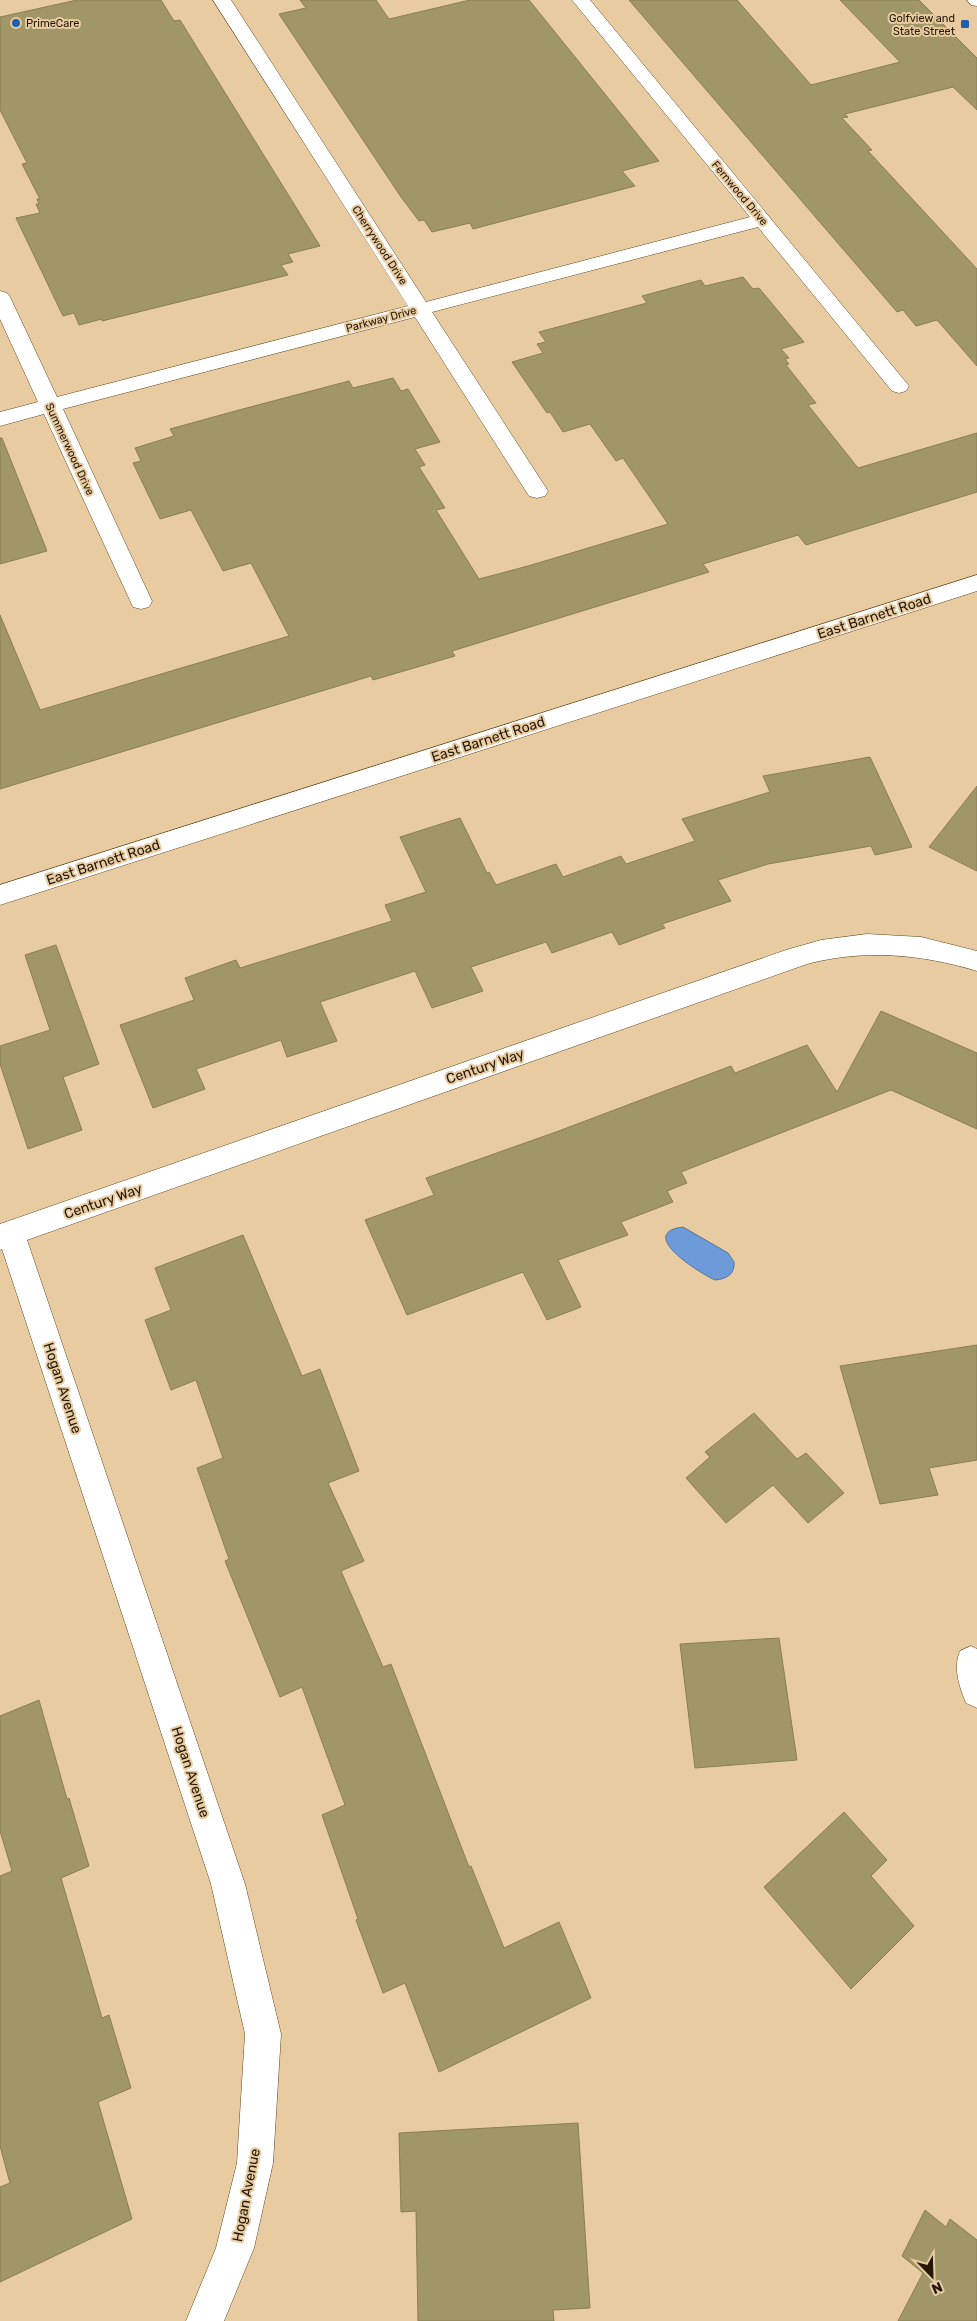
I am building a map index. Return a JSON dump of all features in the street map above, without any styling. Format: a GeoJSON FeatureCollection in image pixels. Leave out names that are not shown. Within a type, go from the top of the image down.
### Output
{"type":"FeatureCollection","features":[{"type":"Feature","properties":{"kind":"street","name":"Cherrywood Drive"},"geometry":{"type":"LineString","coordinates":[[222,0],[537,491]]}},
{"type":"Feature","properties":{"kind":"street","name":"Fernwood Drive"},"geometry":{"type":"LineString","coordinates":[[581,0],[899,386]]}},
{"type":"Feature","properties":{"kind":"street","name":"Parkway Drive"},"geometry":{"type":"LineString","coordinates":[[0,419],[762,220]]}},
{"type":"Feature","properties":{"kind":"street","name":"Summerwood Drive"},"geometry":{"type":"LineString","coordinates":[[0,297],[140,601]]}},
{"type":"Feature","properties":{"kind":"street","name":"East Barnett Road"},"geometry":{"type":"LineString","coordinates":[[0,895],[977,583]]}},
{"type":"Feature","properties":{"kind":"street","name":"Century Way"},"geometry":{"type":"LineString","coordinates":[[6,1235],[772,965],[827,949],[890,942],[943,949],[977,962]]}},
{"type":"Feature","properties":{"kind":"street","name":"Hogan Avenue"},"geometry":{"type":"LineString","coordinates":[[6,1235],[228,1884],[264,2034],[255,2163],[235,2248],[205,2321]]}},
{"type":"Feature","properties":{"kind":"water"},"geometry":{"type":"Polygon","coordinates":[[[683,1227],[728,1253],[734,1262],[732,1273],[715,1280],[697,1270],[676,1254],[668,1245],[666,1237],[670,1231],[683,1227]]]}},
{"type":"Feature","properties":{"kind":"building"},"geometry":{"type":"Polygon","coordinates":[[[77,0],[161,0],[174,21],[180,20],[320,246],[288,254],[293,262],[281,265],[288,275],[102,321],[102,319],[79,325],[74,313],[63,316],[16,218],[40,213],[36,204],[39,204],[37,199],[40,199],[22,164],[27,163],[0,110],[0,17],[77,0]]]}},
{"type":"Feature","properties":{"kind":"building"},"geometry":{"type":"Polygon","coordinates":[[[300,0],[376,0],[389,19],[470,0],[529,0],[659,161],[622,171],[635,186],[473,229],[470,223],[432,232],[424,220],[419,221],[401,197],[279,14],[306,8],[300,0]]]}},
{"type":"Feature","properties":{"kind":"building"},"geometry":{"type":"Polygon","coordinates":[[[629,0],[737,0],[811,85],[900,62],[840,0],[919,0],[977,58],[977,110],[953,87],[845,114],[848,117],[842,118],[872,150],[868,151],[977,269],[977,366],[937,320],[916,326],[903,310],[897,312],[629,0]]]}},
{"type":"Feature","properties":{"kind":"building"},"geometry":{"type":"Polygon","coordinates":[[[743,277],[753,289],[759,288],[804,342],[781,349],[789,358],[785,359],[789,364],[786,365],[816,403],[808,405],[858,468],[977,433],[977,492],[806,545],[798,535],[703,564],[709,572],[452,651],[455,656],[373,680],[371,676],[0,789],[0,615],[40,710],[289,636],[251,563],[223,571],[191,510],[160,519],[133,463],[141,461],[135,448],[174,436],[170,429],[239,410],[349,381],[353,388],[393,378],[401,391],[408,389],[440,442],[415,449],[425,465],[419,467],[445,508],[436,510],[479,579],[528,566],[668,524],[623,458],[616,461],[590,424],[563,432],[550,412],[547,413],[512,362],[543,353],[537,344],[546,342],[539,332],[647,303],[642,296],[701,280],[705,286],[743,277]]]}},
{"type":"Feature","properties":{"kind":"building"},"geometry":{"type":"Polygon","coordinates":[[[0,438],[2,438],[47,551],[0,564],[0,438]]]}},
{"type":"Feature","properties":{"kind":"building"},"geometry":{"type":"Polygon","coordinates":[[[870,757],[912,847],[875,855],[871,846],[768,864],[718,880],[731,901],[662,924],[665,928],[619,945],[612,932],[552,953],[546,942],[471,967],[483,991],[432,1008],[415,971],[320,1002],[337,1041],[287,1057],[281,1040],[196,1069],[205,1089],[153,1108],[120,1025],[194,1000],[185,978],[236,960],[240,968],[392,921],[385,905],[426,892],[400,837],[460,818],[487,873],[489,872],[496,885],[556,864],[563,877],[621,856],[626,864],[695,841],[682,819],[770,792],[763,776],[870,757]]]}},
{"type":"Feature","properties":{"kind":"building"},"geometry":{"type":"Polygon","coordinates":[[[977,786],[977,871],[929,847],[977,786]]]}},
{"type":"Feature","properties":{"kind":"building"},"geometry":{"type":"Polygon","coordinates":[[[56,945],[99,1064],[63,1077],[82,1130],[28,1149],[0,1064],[0,1046],[50,1030],[25,955],[56,945]]]}},
{"type":"Feature","properties":{"kind":"building"},"geometry":{"type":"Polygon","coordinates":[[[881,1011],[977,1053],[977,1129],[891,1090],[681,1172],[687,1183],[667,1191],[673,1202],[621,1222],[628,1235],[558,1260],[581,1307],[547,1320],[523,1272],[407,1315],[365,1220],[434,1195],[426,1178],[556,1132],[731,1066],[735,1073],[807,1045],[837,1092],[881,1011]]]}},
{"type":"Feature","properties":{"kind":"building"},"geometry":{"type":"Polygon","coordinates":[[[243,1235],[302,1376],[320,1369],[359,1471],[328,1483],[364,1561],[341,1571],[383,1667],[391,1664],[469,1867],[471,1866],[504,1948],[559,1922],[591,1998],[439,2072],[405,1983],[383,1993],[356,1920],[358,1919],[322,1815],[345,1805],[302,1687],[280,1697],[225,1561],[229,1559],[197,1468],[223,1458],[196,1380],[171,1390],[145,1320],[171,1310],[155,1268],[243,1235]]]}},
{"type":"Feature","properties":{"kind":"building"},"geometry":{"type":"Polygon","coordinates":[[[977,1345],[977,1460],[929,1468],[938,1495],[880,1504],[840,1366],[977,1345]]]}},
{"type":"Feature","properties":{"kind":"building"},"geometry":{"type":"Polygon","coordinates":[[[754,1413],[797,1459],[806,1453],[844,1493],[808,1523],[773,1485],[726,1523],[686,1478],[710,1457],[705,1452],[754,1413]]]}},
{"type":"Feature","properties":{"kind":"building"},"geometry":{"type":"Polygon","coordinates":[[[779,1638],[797,1760],[695,1768],[680,1644],[779,1638]]]}},
{"type":"Feature","properties":{"kind":"building"},"geometry":{"type":"Polygon","coordinates":[[[39,1700],[67,1799],[69,1798],[89,1866],[61,1878],[102,2018],[109,2015],[131,2088],[98,2102],[132,2219],[0,2282],[0,2187],[10,2183],[0,2146],[0,1876],[12,1871],[0,1831],[0,1716],[39,1700]]]}},
{"type":"Feature","properties":{"kind":"building"},"geometry":{"type":"Polygon","coordinates":[[[844,1812],[887,1860],[871,1876],[914,1926],[851,1989],[764,1887],[844,1812]]]}},
{"type":"Feature","properties":{"kind":"building"},"geometry":{"type":"Polygon","coordinates":[[[578,2123],[590,2308],[553,2310],[554,2321],[418,2321],[416,2211],[401,2212],[399,2133],[578,2123]]]}},
{"type":"Feature","properties":{"kind":"building"},"geometry":{"type":"Polygon","coordinates":[[[925,2210],[946,2227],[950,2219],[977,2240],[977,2321],[898,2321],[923,2273],[902,2256],[925,2210]]]}},
{"type":"Feature","properties":{"kind":"place","name":"PrimeCare"},"geometry":{"type":"Point","coordinates":[16,23]}},
{"type":"Feature","properties":{"kind":"place","name":"Golfview and State Street"},"geometry":{"type":"Point","coordinates":[965,24]}}]}
